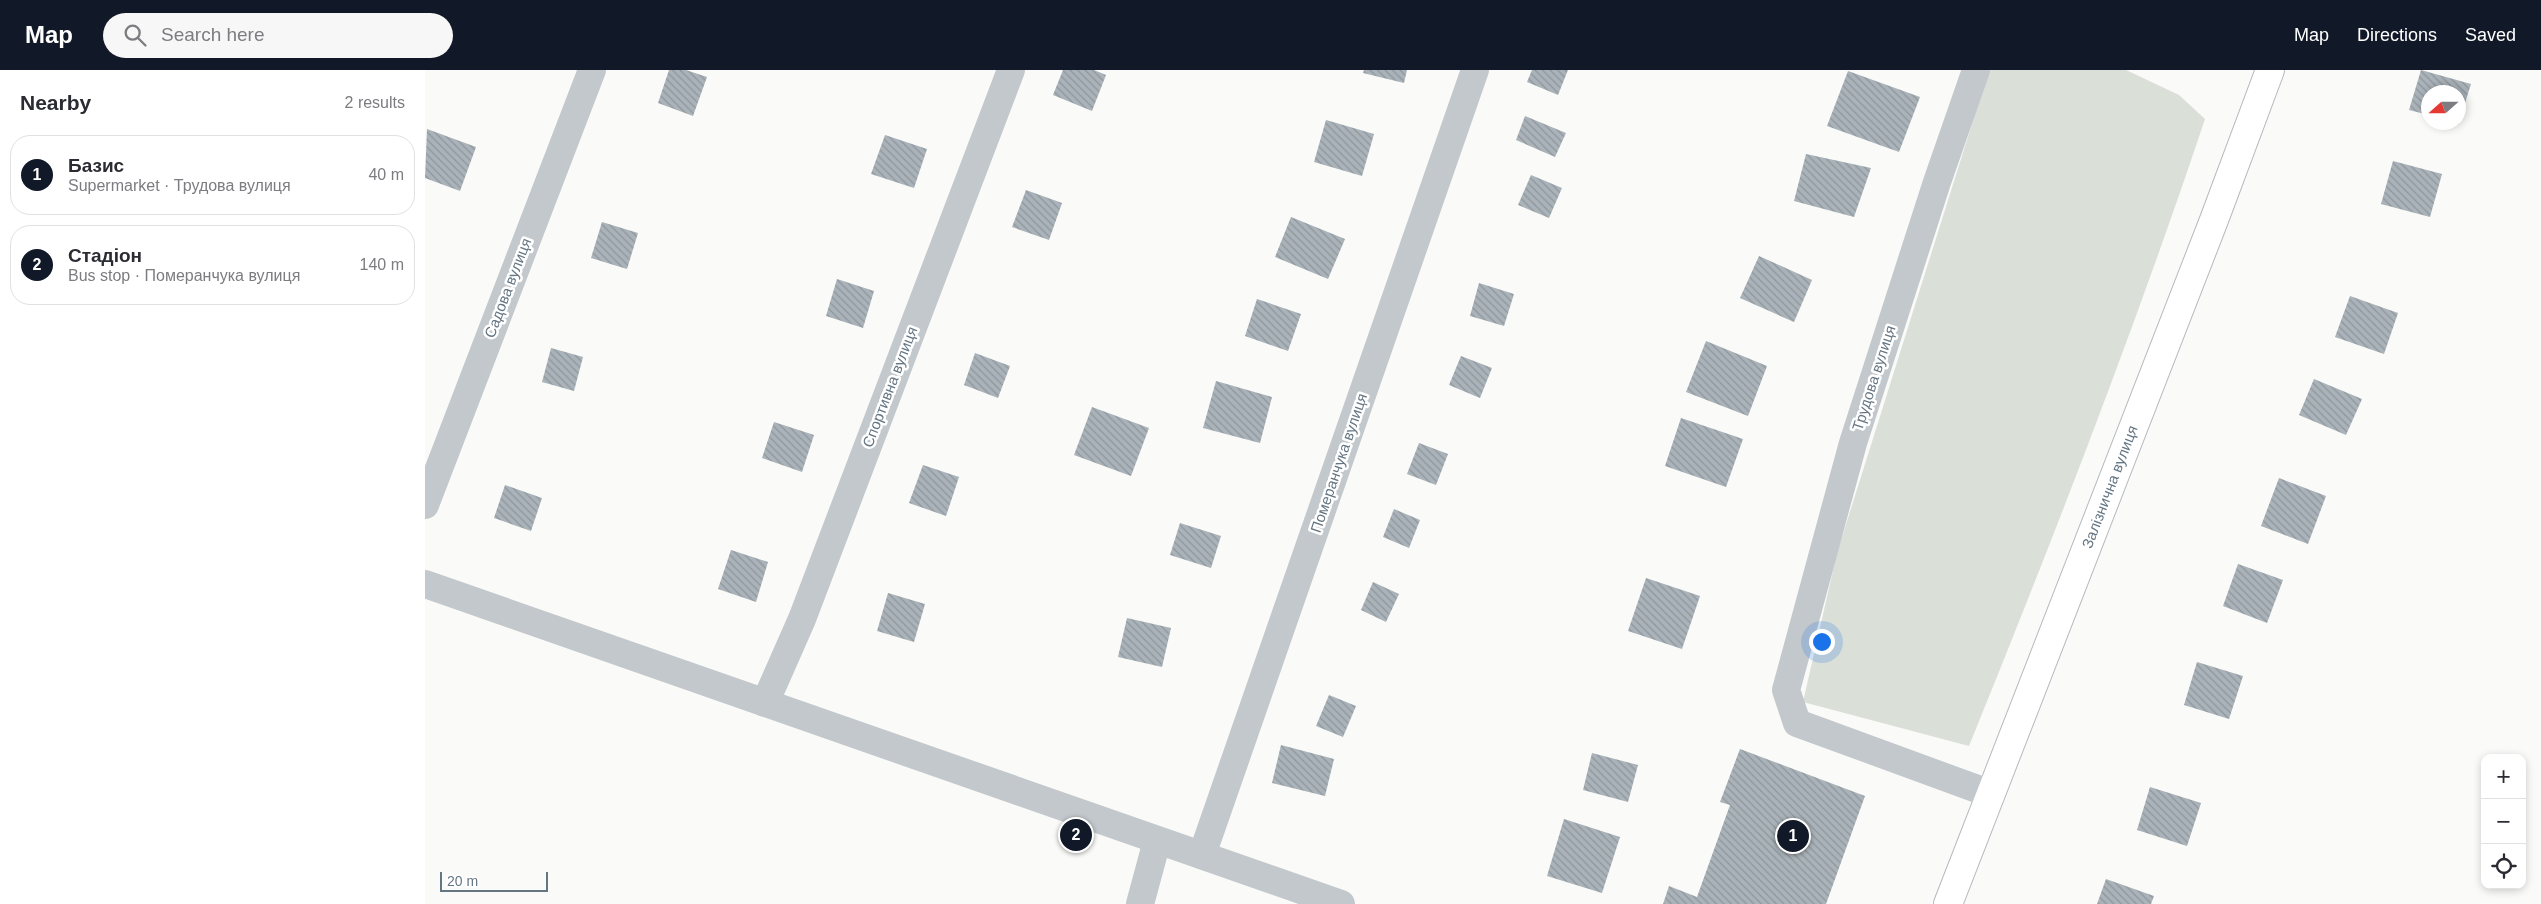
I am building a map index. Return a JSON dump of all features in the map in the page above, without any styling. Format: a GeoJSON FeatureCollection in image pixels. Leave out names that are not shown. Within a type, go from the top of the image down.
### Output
{"type":"FeatureCollection","features":[{"type":"Feature","properties":{"kind":"main road","name":"Залізнична вулиця"},"geometry":{"type":"LineString","coordinates":[[1948,904],[2214,220],[2270,70]]}},
{"type":"Feature","properties":{"kind":"street","name":"Садова вулиця"},"geometry":{"type":"LineString","coordinates":[[425,505],[592,70]]}},
{"type":"Feature","properties":{"kind":"street","name":"Спортивна вулиця"},"geometry":{"type":"LineString","coordinates":[[765,703],[802,619],[1011,70]]}},
{"type":"Feature","properties":{"kind":"street","name":"Померанчука вулиця"},"geometry":{"type":"LineString","coordinates":[[1202,855],[1475,70]]}},
{"type":"Feature","properties":{"kind":"street","name":"Трудова вулиця"},"geometry":{"type":"LineString","coordinates":[[1976,70],[1937,182],[1853,443],[1786,690],[1797,723],[1991,794]]}},
{"type":"Feature","properties":{"kind":"street"},"geometry":{"type":"LineString","coordinates":[[425,584],[1341,904]]}},
{"type":"Feature","properties":{"kind":"street"},"geometry":{"type":"LineString","coordinates":[[1140,904],[1157,841]]}},
{"type":"Feature","properties":{"kind":"shaded area"},"geometry":{"type":"Polygon","coordinates":[[[1989,70],[2126,70],[2179,95],[2205,119],[2150,277],[2092,434],[1969,746],[1803,702],[1837,553],[1989,70]]]}},
{"type":"Feature","properties":{"kind":"building"},"geometry":{"type":"Polygon","coordinates":[[[669,70],[686,70],[707,77],[693,116],[658,103],[669,70]]]}},
{"type":"Feature","properties":{"kind":"building"},"geometry":{"type":"Polygon","coordinates":[[[1063,70],[1094,70],[1106,75],[1092,111],[1053,95],[1063,70]]]}},
{"type":"Feature","properties":{"kind":"building"},"geometry":{"type":"Polygon","coordinates":[[[1364,70],[1407,70],[1404,83],[1363,73],[1364,70]]]}},
{"type":"Feature","properties":{"kind":"building"},"geometry":{"type":"Polygon","coordinates":[[[1532,70],[1568,70],[1558,95],[1527,82],[1532,70]]]}},
{"type":"Feature","properties":{"kind":"building"},"geometry":{"type":"Polygon","coordinates":[[[2421,70],[2471,84],[2466,100],[2466,85],[2421,85],[2421,113],[2409,110],[2421,70]]]}},
{"type":"Feature","properties":{"kind":"building"},"geometry":{"type":"Polygon","coordinates":[[[1848,71],[1920,97],[1899,152],[1827,126],[1848,71]]]}},
{"type":"Feature","properties":{"kind":"building"},"geometry":{"type":"Polygon","coordinates":[[[1525,116],[1566,133],[1555,157],[1516,140],[1525,116]]]}},
{"type":"Feature","properties":{"kind":"building"},"geometry":{"type":"Polygon","coordinates":[[[1326,120],[1374,134],[1362,176],[1314,162],[1326,120]]]}},
{"type":"Feature","properties":{"kind":"building"},"geometry":{"type":"Polygon","coordinates":[[[427,129],[476,147],[460,191],[425,178],[427,129]]]}},
{"type":"Feature","properties":{"kind":"building"},"geometry":{"type":"Polygon","coordinates":[[[885,135],[927,149],[914,188],[871,174],[885,135]]]}},
{"type":"Feature","properties":{"kind":"building"},"geometry":{"type":"Polygon","coordinates":[[[1806,154],[1871,168],[1854,217],[1794,201],[1806,154]]]}},
{"type":"Feature","properties":{"kind":"building"},"geometry":{"type":"Polygon","coordinates":[[[2393,161],[2442,174],[2430,217],[2381,204],[2393,161]]]}},
{"type":"Feature","properties":{"kind":"building"},"geometry":{"type":"Polygon","coordinates":[[[1531,175],[1562,188],[1549,218],[1518,205],[1531,175]]]}},
{"type":"Feature","properties":{"kind":"building"},"geometry":{"type":"Polygon","coordinates":[[[1026,190],[1062,203],[1049,240],[1012,227],[1026,190]]]}},
{"type":"Feature","properties":{"kind":"building"},"geometry":{"type":"Polygon","coordinates":[[[1291,217],[1345,239],[1328,279],[1275,257],[1291,217]]]}},
{"type":"Feature","properties":{"kind":"building"},"geometry":{"type":"Polygon","coordinates":[[[602,222],[638,233],[627,269],[591,258],[602,222]]]}},
{"type":"Feature","properties":{"kind":"building"},"geometry":{"type":"Polygon","coordinates":[[[1759,256],[1812,280],[1794,322],[1740,298],[1759,256]]]}},
{"type":"Feature","properties":{"kind":"building"},"geometry":{"type":"Polygon","coordinates":[[[837,279],[874,291],[863,328],[826,316],[837,279]]]}},
{"type":"Feature","properties":{"kind":"building"},"geometry":{"type":"Polygon","coordinates":[[[1479,283],[1514,294],[1504,326],[1470,316],[1479,283]]]}},
{"type":"Feature","properties":{"kind":"building"},"geometry":{"type":"Polygon","coordinates":[[[2350,296],[2398,313],[2384,354],[2335,337],[2350,296]]]}},
{"type":"Feature","properties":{"kind":"building"},"geometry":{"type":"Polygon","coordinates":[[[1257,299],[1301,314],[1288,351],[1245,336],[1257,299]]]}},
{"type":"Feature","properties":{"kind":"building"},"geometry":{"type":"Polygon","coordinates":[[[1706,341],[1767,366],[1748,416],[1686,392],[1706,341]]]}},
{"type":"Feature","properties":{"kind":"building"},"geometry":{"type":"Polygon","coordinates":[[[551,348],[583,357],[574,391],[542,382],[551,348]]]}},
{"type":"Feature","properties":{"kind":"building"},"geometry":{"type":"Polygon","coordinates":[[[975,353],[1010,366],[998,398],[964,385],[975,353]]]}},
{"type":"Feature","properties":{"kind":"building"},"geometry":{"type":"Polygon","coordinates":[[[1461,356],[1492,368],[1480,398],[1449,385],[1461,356]]]}},
{"type":"Feature","properties":{"kind":"building"},"geometry":{"type":"Polygon","coordinates":[[[2314,379],[2362,399],[2346,435],[2299,415],[2314,379]]]}},
{"type":"Feature","properties":{"kind":"building"},"geometry":{"type":"Polygon","coordinates":[[[1216,381],[1272,397],[1260,443],[1203,428],[1216,381]]]}},
{"type":"Feature","properties":{"kind":"building"},"geometry":{"type":"Polygon","coordinates":[[[1092,407],[1149,428],[1131,476],[1074,455],[1092,407]]]}},
{"type":"Feature","properties":{"kind":"building"},"geometry":{"type":"Polygon","coordinates":[[[1681,418],[1743,439],[1726,487],[1665,466],[1681,418]]]}},
{"type":"Feature","properties":{"kind":"building"},"geometry":{"type":"Polygon","coordinates":[[[774,422],[814,435],[802,472],[762,458],[774,422]]]}},
{"type":"Feature","properties":{"kind":"building"},"geometry":{"type":"Polygon","coordinates":[[[1419,443],[1448,454],[1436,485],[1407,474],[1419,443]]]}},
{"type":"Feature","properties":{"kind":"building"},"geometry":{"type":"Polygon","coordinates":[[[923,465],[959,477],[946,516],[909,503],[923,465]]]}},
{"type":"Feature","properties":{"kind":"building"},"geometry":{"type":"Polygon","coordinates":[[[2279,478],[2326,496],[2308,544],[2261,526],[2279,478]]]}},
{"type":"Feature","properties":{"kind":"building"},"geometry":{"type":"Polygon","coordinates":[[[505,485],[542,498],[531,531],[494,518],[505,485]]]}},
{"type":"Feature","properties":{"kind":"building"},"geometry":{"type":"Polygon","coordinates":[[[1394,509],[1420,520],[1409,548],[1383,537],[1394,509]]]}},
{"type":"Feature","properties":{"kind":"building"},"geometry":{"type":"Polygon","coordinates":[[[1180,523],[1221,536],[1211,568],[1170,555],[1180,523]]]}},
{"type":"Feature","properties":{"kind":"building"},"geometry":{"type":"Polygon","coordinates":[[[731,550],[768,562],[756,602],[718,589],[731,550]]]}},
{"type":"Feature","properties":{"kind":"building"},"geometry":{"type":"Polygon","coordinates":[[[2238,564],[2283,580],[2267,623],[2223,606],[2238,564]]]}},
{"type":"Feature","properties":{"kind":"building"},"geometry":{"type":"Polygon","coordinates":[[[1646,578],[1700,596],[1682,649],[1628,631],[1646,578]]]}},
{"type":"Feature","properties":{"kind":"building"},"geometry":{"type":"Polygon","coordinates":[[[1373,582],[1399,594],[1386,622],[1361,610],[1373,582]]]}},
{"type":"Feature","properties":{"kind":"building"},"geometry":{"type":"Polygon","coordinates":[[[888,593],[925,604],[914,642],[877,631],[888,593]]]}},
{"type":"Feature","properties":{"kind":"building"},"geometry":{"type":"Polygon","coordinates":[[[1127,618],[1171,628],[1162,667],[1118,657],[1127,618]]]}},
{"type":"Feature","properties":{"kind":"building"},"geometry":{"type":"Polygon","coordinates":[[[2197,662],[2243,676],[2229,719],[2184,705],[2197,662]]]}},
{"type":"Feature","properties":{"kind":"building"},"geometry":{"type":"Polygon","coordinates":[[[1329,695],[1356,706],[1343,737],[1316,726],[1329,695]]]}},
{"type":"Feature","properties":{"kind":"building"},"geometry":{"type":"Polygon","coordinates":[[[1281,745],[1334,759],[1325,796],[1272,783],[1281,745]]]}},
{"type":"Feature","properties":{"kind":"building"},"geometry":{"type":"Polygon","coordinates":[[[1740,749],[1865,796],[1826,904],[1663,904],[1669,886],[1697,897],[1730,805],[1720,802],[1740,749]]]}},
{"type":"Feature","properties":{"kind":"building"},"geometry":{"type":"Polygon","coordinates":[[[1592,753],[1638,765],[1628,802],[1583,790],[1592,753]]]}},
{"type":"Feature","properties":{"kind":"building"},"geometry":{"type":"Polygon","coordinates":[[[2150,787],[2201,803],[2187,846],[2137,830],[2150,787]]]}},
{"type":"Feature","properties":{"kind":"building"},"geometry":{"type":"Polygon","coordinates":[[[1564,819],[1620,837],[1602,893],[1547,876],[1564,819]]]}},
{"type":"Feature","properties":{"kind":"building"},"geometry":{"type":"Polygon","coordinates":[[[2106,879],[2154,896],[2151,904],[2097,904],[2106,879]]]}},
{"type":"Feature","properties":{"kind":"place","name":"Стадіон"},"geometry":{"type":"Point","coordinates":[1076,835]}},
{"type":"Feature","properties":{"kind":"place","name":"Базис"},"geometry":{"type":"Point","coordinates":[1793,836]}}]}
